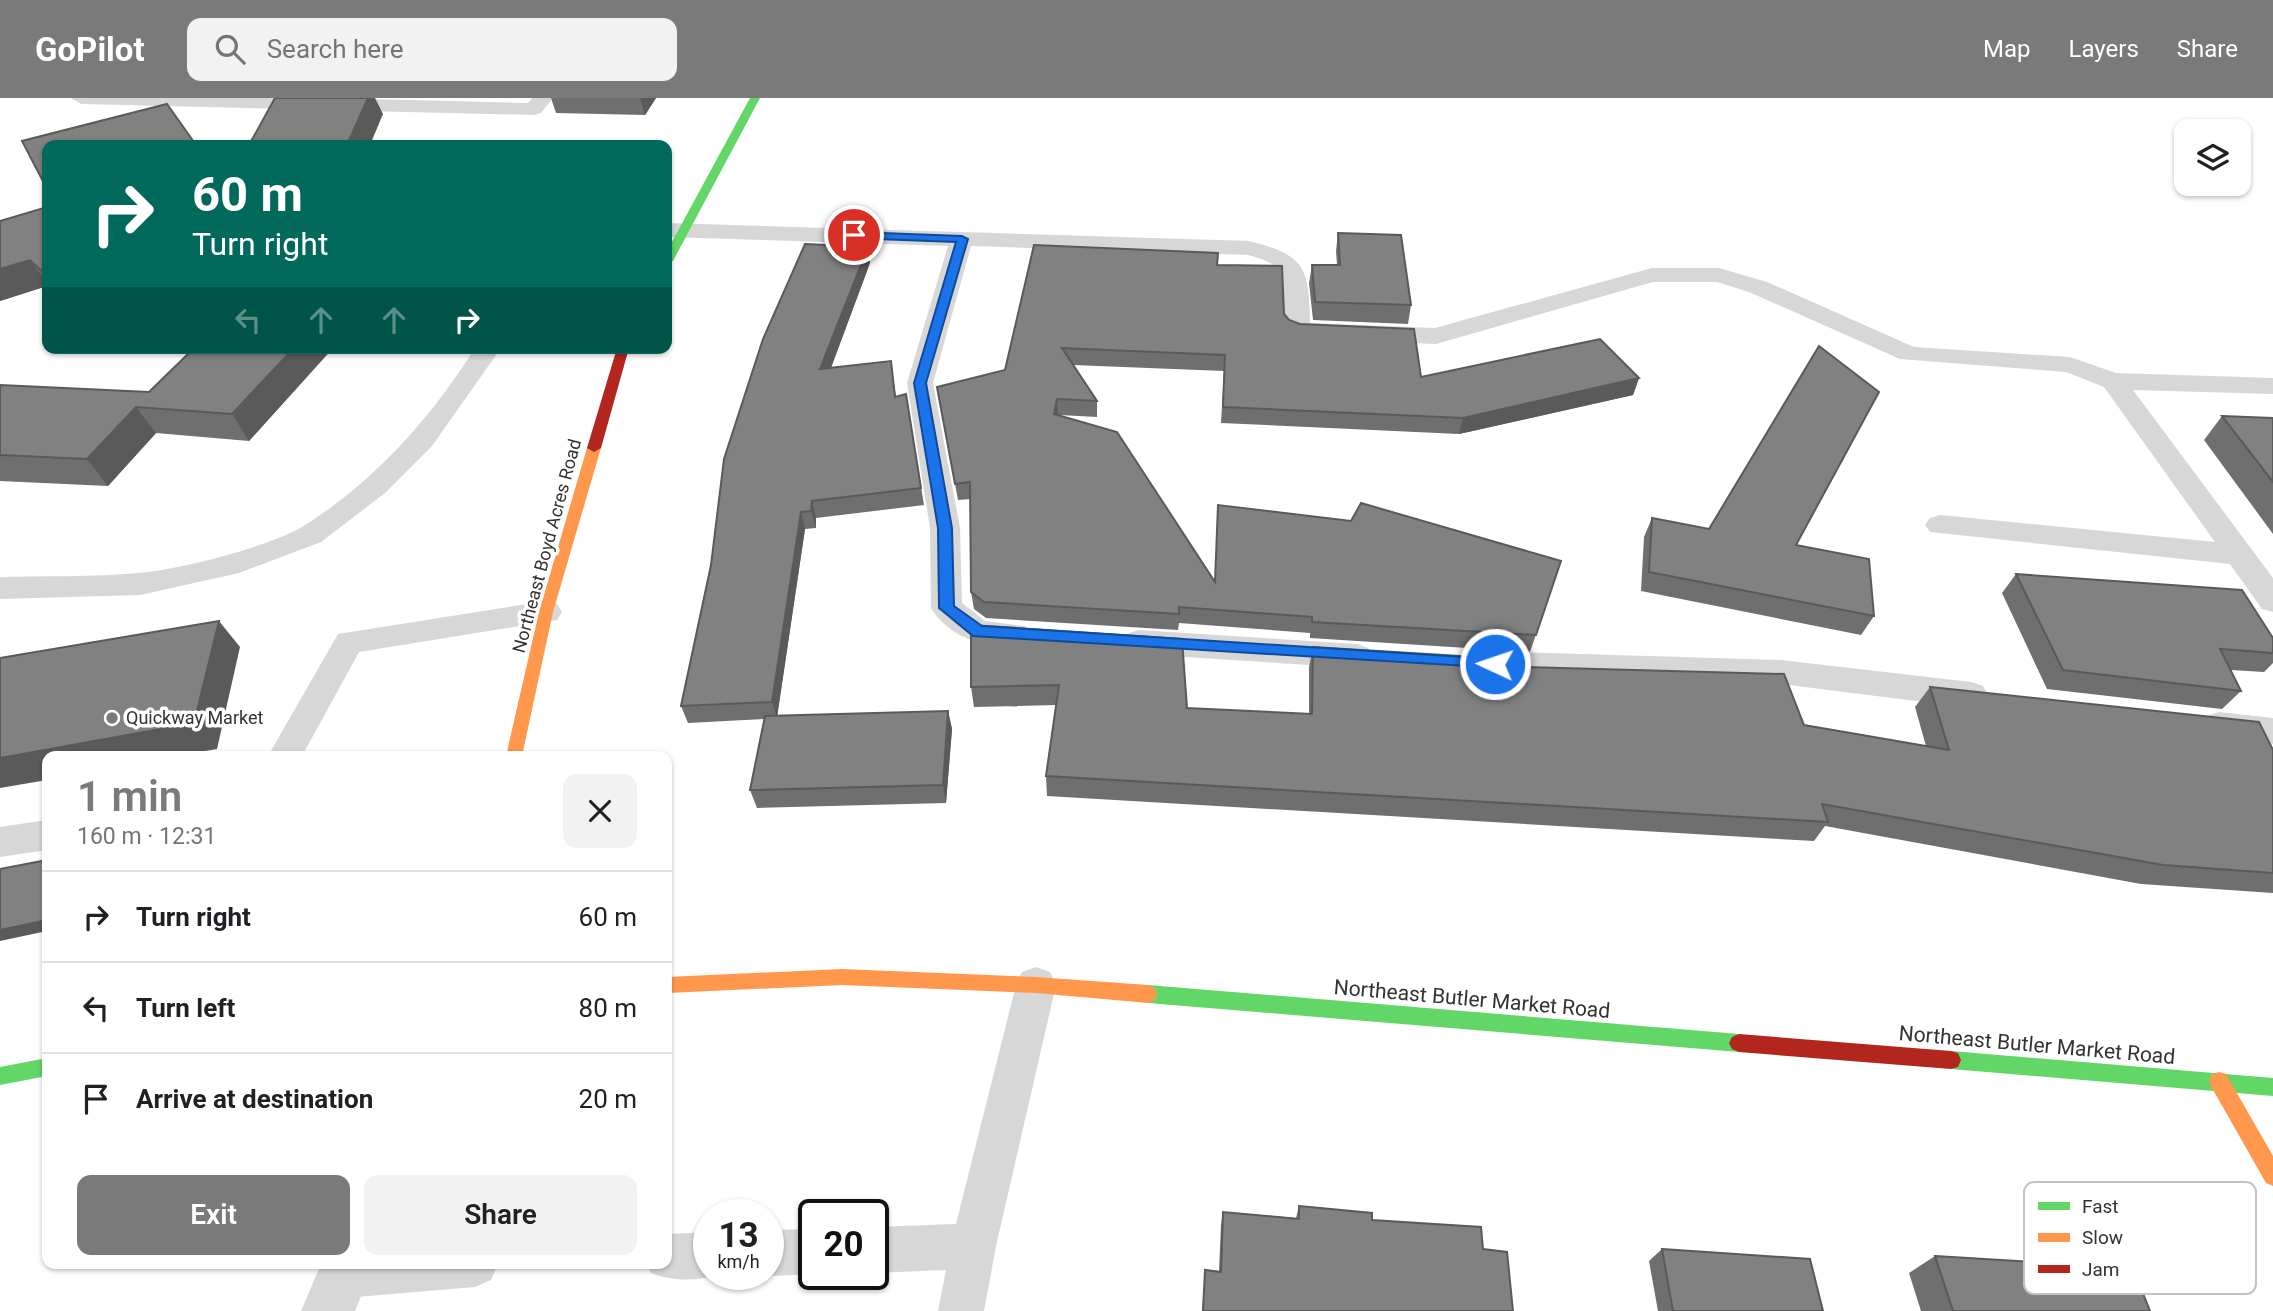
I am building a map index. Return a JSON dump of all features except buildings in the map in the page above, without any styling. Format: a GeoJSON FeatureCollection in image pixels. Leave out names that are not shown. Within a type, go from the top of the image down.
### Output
{"type":"FeatureCollection","features":[{"type":"Feature","properties":{"kind":"main road"},"geometry":{"type":"LineString","coordinates":[[675,230],[755,98]]}},
{"type":"Feature","properties":{"kind":"main road","name":"Northeast Boyd Acres Road"},"geometry":{"type":"LineString","coordinates":[[515,751],[546,612],[621,354]]}},
{"type":"Feature","properties":{"kind":"main road","name":"Northeast Butler Market Road"},"geometry":{"type":"LineString","coordinates":[[672,985],[842,977],[1036,985],[2273,1087]]}},
{"type":"Feature","properties":{"kind":"main road"},"geometry":{"type":"LineString","coordinates":[[0,1076],[42,1068]]}},
{"type":"Feature","properties":{"kind":"main road"},"geometry":{"type":"LineString","coordinates":[[2219,1081],[2273,1176]]}},
{"type":"Feature","properties":{"kind":"lane"},"geometry":{"type":"LineString","coordinates":[[81,98],[534,109],[543,98]]}},
{"type":"Feature","properties":{"kind":"lane"},"geometry":{"type":"LineString","coordinates":[[675,230],[1250,248],[1281,255],[1296,274],[1298,330],[1436,335],[1653,275],[1719,275],[1758,288],[1909,354],[2070,365],[2113,380],[2273,386]]}},
{"type":"Feature","properties":{"kind":"lane"},"geometry":{"type":"LineString","coordinates":[[962,239],[920,383],[945,528],[947,608],[978,632],[1048,636]]}},
{"type":"Feature","properties":{"kind":"lane"},"geometry":{"type":"LineString","coordinates":[[0,588],[140,584],[228,566],[311,535],[375,486],[422,440],[484,354]]}},
{"type":"Feature","properties":{"kind":"lane"},"geometry":{"type":"LineString","coordinates":[[2113,380],[2273,601]]}},
{"type":"Feature","properties":{"kind":"lane"},"geometry":{"type":"LineString","coordinates":[[1940,525],[2240,555]]}},
{"type":"Feature","properties":{"kind":"lane"},"geometry":{"type":"LineString","coordinates":[[288,751],[349,642],[546,612]]}},
{"type":"Feature","properties":{"kind":"lane"},"geometry":{"type":"LineString","coordinates":[[1104,640],[1382,657]]}},
{"type":"Feature","properties":{"kind":"lane"},"geometry":{"type":"LineString","coordinates":[[1452,662],[1781,672],[2000,698]]}},
{"type":"Feature","properties":{"kind":"lane"},"geometry":{"type":"LineString","coordinates":[[2191,722],[2273,732]]}},
{"type":"Feature","properties":{"kind":"lane"},"geometry":{"type":"LineString","coordinates":[[0,842],[42,836]]}},
{"type":"Feature","properties":{"kind":"lane"},"geometry":{"type":"LineString","coordinates":[[961,1311],[973,1246],[1036,985]]}},
{"type":"Feature","properties":{"kind":"lane"},"geometry":{"type":"LineString","coordinates":[[889,1249],[973,1246]]}},
{"type":"Feature","properties":{"kind":"lane"},"geometry":{"type":"LineString","coordinates":[[672,1257],[693,1256]]}},
{"type":"Feature","properties":{"kind":"lane"},"geometry":{"type":"LineString","coordinates":[[340,1283],[439,1269]]}},
{"type":"Feature","properties":{"kind":"traffic: fast"},"geometry":{"type":"LineString","coordinates":[[672,252],[755,98]]}},
{"type":"Feature","properties":{"kind":"traffic: fast"},"geometry":{"type":"LineString","coordinates":[[1148,994],[1739,1043]]}},
{"type":"Feature","properties":{"kind":"traffic: fast"},"geometry":{"type":"LineString","coordinates":[[1951,1060],[2273,1087]]}},
{"type":"Feature","properties":{"kind":"traffic: fast"},"geometry":{"type":"LineString","coordinates":[[0,1076],[42,1068]]}},
{"type":"Feature","properties":{"kind":"traffic: slow"},"geometry":{"type":"LineString","coordinates":[[515,751],[546,612],[594,448]]}},
{"type":"Feature","properties":{"kind":"traffic: slow"},"geometry":{"type":"LineString","coordinates":[[672,985],[842,977],[1036,985],[1148,994]]}},
{"type":"Feature","properties":{"kind":"traffic: slow"},"geometry":{"type":"LineString","coordinates":[[2219,1081],[2273,1176]]}},
{"type":"Feature","properties":{"kind":"traffic: jam"},"geometry":{"type":"LineString","coordinates":[[594,448],[621,354]]}},
{"type":"Feature","properties":{"kind":"traffic: jam"},"geometry":{"type":"LineString","coordinates":[[1739,1043],[1951,1060]]}},
{"type":"Feature","properties":{"kind":"place","name":"Quickway Market"},"geometry":{"type":"Point","coordinates":[112,718]}},
{"type":"Feature","properties":{"kind":"route"},"geometry":{"type":"LineString","coordinates":[[854,235],[962,239],[920,383],[945,528],[947,608],[978,632],[1495,664]]}}]}
